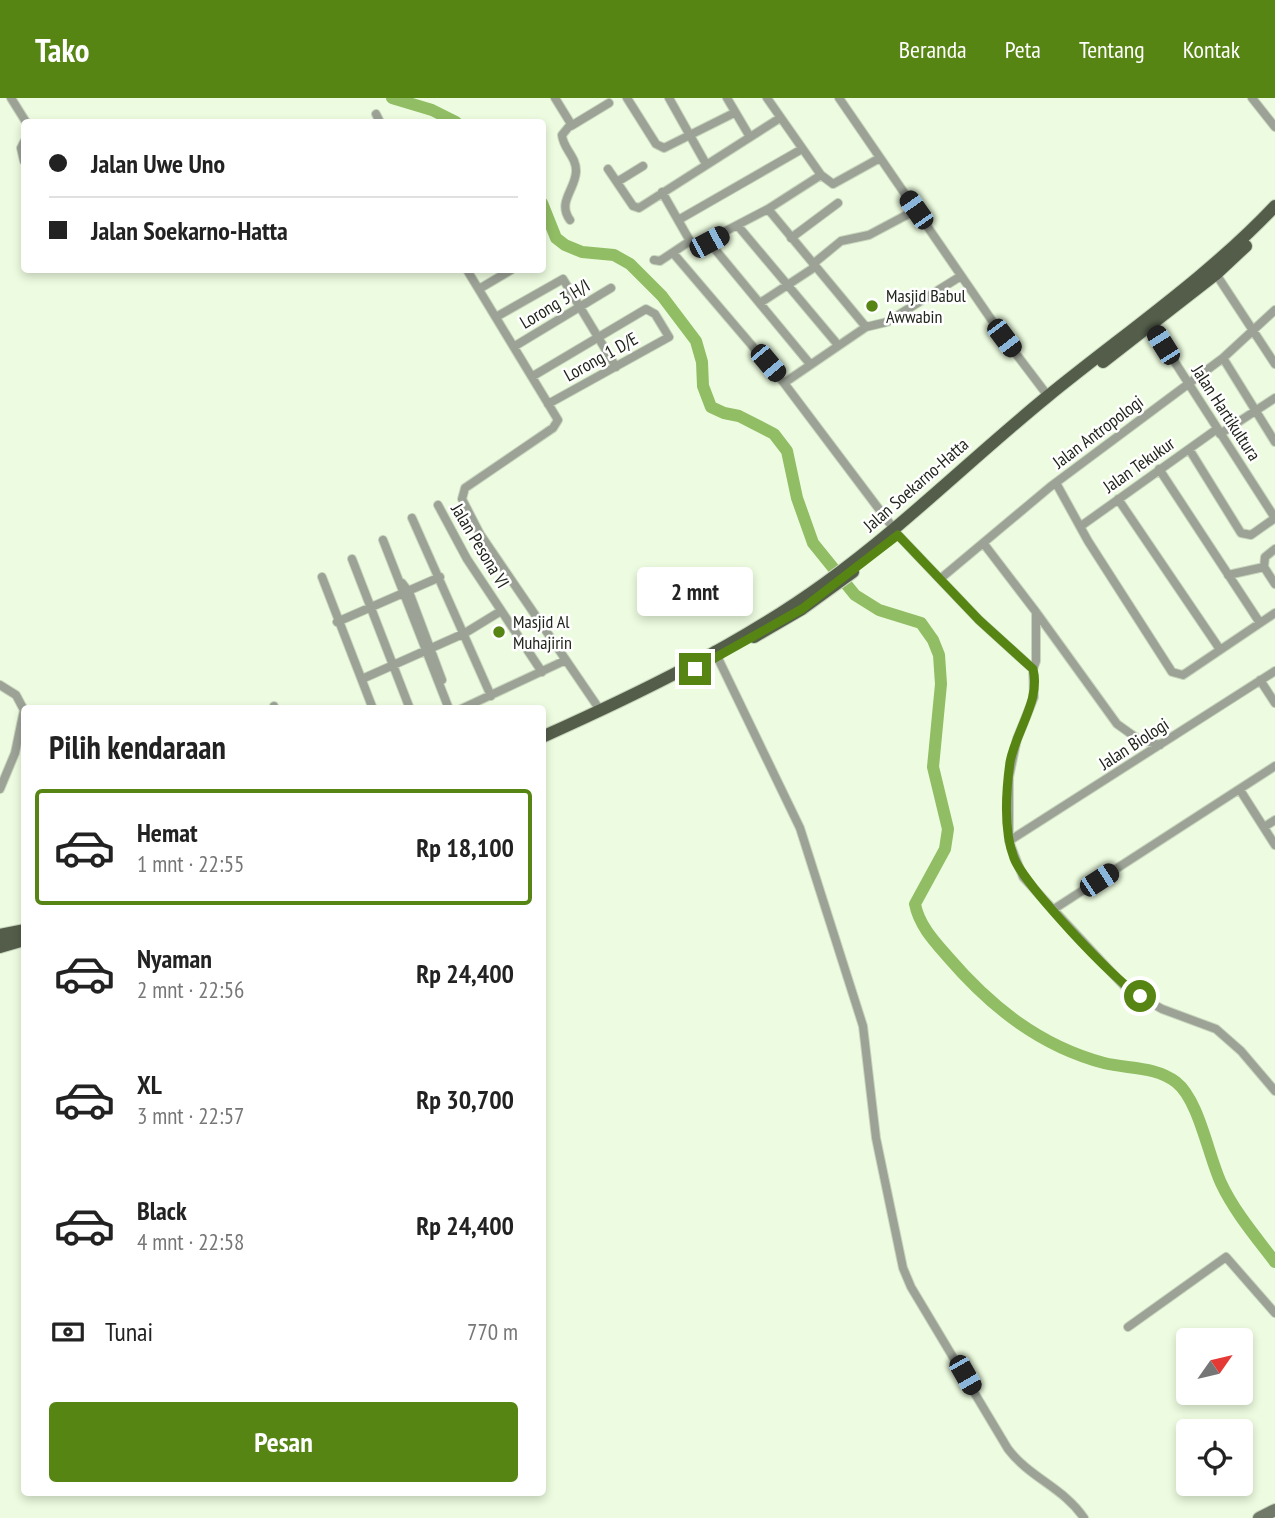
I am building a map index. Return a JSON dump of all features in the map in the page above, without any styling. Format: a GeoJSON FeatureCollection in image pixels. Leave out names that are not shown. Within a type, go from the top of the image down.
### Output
{"type":"FeatureCollection","features":[{"type":"Feature","properties":{"kind":"main road","name":"Jalan Soekarno-Hatta"},"geometry":{"type":"LineString","coordinates":[[896,532],[1048,396],[1151,325],[1213,270],[1275,206]]}},
{"type":"Feature","properties":{"kind":"main road","name":"Jalan Soekarno-Hatta"},"geometry":{"type":"LineString","coordinates":[[546,735],[776,625],[852,568],[1084,373],[1275,218]]}},
{"type":"Feature","properties":{"kind":"main road","name":"Jalan Soekarno-Hatta"},"geometry":{"type":"LineString","coordinates":[[546,744],[650,695],[715,653]]}},
{"type":"Feature","properties":{"kind":"main road"},"geometry":{"type":"LineString","coordinates":[[0,936],[21,931]]}},
{"type":"Feature","properties":{"kind":"main road"},"geometry":{"type":"LineString","coordinates":[[0,947],[21,941]]}},
{"type":"Feature","properties":{"kind":"street"},"geometry":{"type":"LineString","coordinates":[[11,98],[24,119]]}},
{"type":"Feature","properties":{"kind":"street"},"geometry":{"type":"LineString","coordinates":[[555,98],[571,126]]}},
{"type":"Feature","properties":{"kind":"street"},"geometry":{"type":"LineString","coordinates":[[627,98],[660,148],[667,148],[734,113]]}},
{"type":"Feature","properties":{"kind":"street"},"geometry":{"type":"LineString","coordinates":[[669,98],[706,164]]}},
{"type":"Feature","properties":{"kind":"street"},"geometry":{"type":"LineString","coordinates":[[727,98],[750,137]]}},
{"type":"Feature","properties":{"kind":"street"},"geometry":{"type":"LineString","coordinates":[[767,98],[821,175],[836,184],[880,158]]}},
{"type":"Feature","properties":{"kind":"street"},"geometry":{"type":"LineString","coordinates":[[839,98],[961,276],[1048,396]]}},
{"type":"Feature","properties":{"kind":"street"},"geometry":{"type":"LineString","coordinates":[[1252,98],[1275,127]]}},
{"type":"Feature","properties":{"kind":"street"},"geometry":{"type":"LineString","coordinates":[[570,220],[565,201],[576,175],[576,167],[562,135],[571,126],[609,103]]}},
{"type":"Feature","properties":{"kind":"street"},"geometry":{"type":"LineString","coordinates":[[608,169],[636,209],[780,118]]}},
{"type":"Feature","properties":{"kind":"street"},"geometry":{"type":"LineString","coordinates":[[680,219],[802,149]]}},
{"type":"Feature","properties":{"kind":"street"},"geometry":{"type":"LineString","coordinates":[[617,182],[643,166]]}},
{"type":"Feature","properties":{"kind":"street"},"geometry":{"type":"LineString","coordinates":[[662,192],[680,219],[690,241],[699,244],[709,242],[738,226],[821,175]]}},
{"type":"Feature","properties":{"kind":"street"},"geometry":{"type":"LineString","coordinates":[[791,238],[838,203]]}},
{"type":"Feature","properties":{"kind":"street"},"geometry":{"type":"LineString","coordinates":[[768,209],[866,327]]}},
{"type":"Feature","properties":{"kind":"street"},"geometry":{"type":"LineString","coordinates":[[760,303],[814,265],[841,241],[869,235],[916,210]]}},
{"type":"Feature","properties":{"kind":"street"},"geometry":{"type":"LineString","coordinates":[[738,226],[838,345]]}},
{"type":"Feature","properties":{"kind":"street"},"geometry":{"type":"LineString","coordinates":[[654,260],[660,261],[690,241]]}},
{"type":"Feature","properties":{"kind":"street"},"geometry":{"type":"LineString","coordinates":[[709,242],[810,364]]}},
{"type":"Feature","properties":{"kind":"street"},"geometry":{"type":"LineString","coordinates":[[673,253],[784,383],[896,532],[940,579],[1033,669]]}},
{"type":"Feature","properties":{"kind":"street"},"geometry":{"type":"LineString","coordinates":[[1213,270],[1275,364]]}},
{"type":"Feature","properties":{"kind":"street"},"geometry":{"type":"LineString","coordinates":[[469,273],[558,418],[557,423],[465,488],[461,495],[480,534],[600,710]]}},
{"type":"Feature","properties":{"kind":"street"},"geometry":{"type":"LineString","coordinates":[[479,289],[506,273]]}},
{"type":"Feature","properties":{"kind":"street"},"geometry":{"type":"LineString","coordinates":[[784,383],[866,327],[887,322],[961,276]]}},
{"type":"Feature","properties":{"kind":"street"},"geometry":{"type":"LineString","coordinates":[[496,317],[563,279],[596,339],[616,367]]}},
{"type":"Feature","properties":{"kind":"street","name":"Lorong 3 H/I"},"geometry":{"type":"LineString","coordinates":[[515,346],[611,288]]}},
{"type":"Feature","properties":{"kind":"street","name":"Lorong 1 D/E"},"geometry":{"type":"LineString","coordinates":[[548,404],[669,337],[655,314],[646,309],[596,339]]}},
{"type":"Feature","properties":{"kind":"street","name":"Jalan Antropologi"},"geometry":{"type":"LineString","coordinates":[[940,579],[1056,483],[1223,358],[1275,310]]}},
{"type":"Feature","properties":{"kind":"street","name":"Jalan Hartikultura"},"geometry":{"type":"LineString","coordinates":[[1151,325],[1275,518]]}},
{"type":"Feature","properties":{"kind":"street"},"geometry":{"type":"LineString","coordinates":[[533,376],[596,339]]}},
{"type":"Feature","properties":{"kind":"street"},"geometry":{"type":"LineString","coordinates":[[1223,358],[1275,442]]}},
{"type":"Feature","properties":{"kind":"street","name":"Jalan Tekukur"},"geometry":{"type":"LineString","coordinates":[[1081,526],[1189,449],[1275,398]]}},
{"type":"Feature","properties":{"kind":"street"},"geometry":{"type":"LineString","coordinates":[[1189,449],[1241,533],[1251,535],[1275,518]]}},
{"type":"Feature","properties":{"kind":"street"},"geometry":{"type":"LineString","coordinates":[[1159,469],[1260,623]]}},
{"type":"Feature","properties":{"kind":"street"},"geometry":{"type":"LineString","coordinates":[[1056,483],[1172,672],[1183,675],[1219,648],[1275,613]]}},
{"type":"Feature","properties":{"kind":"street"},"geometry":{"type":"LineString","coordinates":[[1118,499],[1219,648]]}},
{"type":"Feature","properties":{"kind":"street","name":"Jalan Pesona VI"},"geometry":{"type":"LineString","coordinates":[[438,505],[501,611],[542,672]]}},
{"type":"Feature","properties":{"kind":"street"},"geometry":{"type":"LineString","coordinates":[[412,518],[491,696]]}},
{"type":"Feature","properties":{"kind":"street"},"geometry":{"type":"LineString","coordinates":[[383,540],[453,705]]}},
{"type":"Feature","properties":{"kind":"street"},"geometry":{"type":"LineString","coordinates":[[984,544],[1037,612],[1117,724],[1138,739],[1160,745]]}},
{"type":"Feature","properties":{"kind":"street"},"geometry":{"type":"LineString","coordinates":[[1275,549],[1265,557],[1264,567],[1275,584]]}},
{"type":"Feature","properties":{"kind":"street"},"geometry":{"type":"LineString","coordinates":[[352,559],[409,705]]}},
{"type":"Feature","properties":{"kind":"street"},"geometry":{"type":"LineString","coordinates":[[1228,575],[1264,567]]}},
{"type":"Feature","properties":{"kind":"street"},"geometry":{"type":"LineString","coordinates":[[322,577],[337,622],[372,705]]}},
{"type":"Feature","properties":{"kind":"street"},"geometry":{"type":"LineString","coordinates":[[337,622],[405,589],[440,577]]}},
{"type":"Feature","properties":{"kind":"street"},"geometry":{"type":"LineString","coordinates":[[362,679],[465,633],[501,611]]}},
{"type":"Feature","properties":{"kind":"street"},"geometry":{"type":"LineString","coordinates":[[1037,612],[1034,697],[1011,760],[1007,822],[1009,841],[1023,877],[1128,989],[1162,1009],[1216,1029],[1241,1051],[1275,1091]]}},
{"type":"Feature","properties":{"kind":"street"},"geometry":{"type":"LineString","coordinates":[[429,650],[448,705]]}},
{"type":"Feature","properties":{"kind":"street"},"geometry":{"type":"LineString","coordinates":[[715,653],[800,828],[863,1026],[881,1165],[893,1232],[911,1287],[1008,1449],[1028,1472],[1068,1497],[1084,1518]]}},
{"type":"Feature","properties":{"kind":"street"},"geometry":{"type":"LineString","coordinates":[[470,705],[566,660]]}},
{"type":"Feature","properties":{"kind":"street","name":"Jalan Biologi"},"geometry":{"type":"LineString","coordinates":[[1009,841],[1275,671]]}},
{"type":"Feature","properties":{"kind":"street"},"geometry":{"type":"LineString","coordinates":[[1260,680],[1275,703]]}},
{"type":"Feature","properties":{"kind":"street"},"geometry":{"type":"LineString","coordinates":[[0,685],[16,695],[22,705]]}},
{"type":"Feature","properties":{"kind":"street"},"geometry":{"type":"LineString","coordinates":[[0,789],[15,753],[21,724]]}},
{"type":"Feature","properties":{"kind":"street"},"geometry":{"type":"LineString","coordinates":[[1054,909],[1275,766]]}},
{"type":"Feature","properties":{"kind":"street"},"geometry":{"type":"LineString","coordinates":[[1240,790],[1275,845]]}},
{"type":"Feature","properties":{"kind":"street"},"geometry":{"type":"LineString","coordinates":[[1264,827],[1275,820]]}},
{"type":"Feature","properties":{"kind":"street"},"geometry":{"type":"LineString","coordinates":[[1128,1327],[1226,1257],[1275,1313]]}},
{"type":"Feature","properties":{"kind":"street"},"geometry":{"type":"LineString","coordinates":[[1259,1518],[1275,1510]]}},
{"type":"Feature","properties":{"kind":"waterway"},"geometry":{"type":"LineString","coordinates":[[392,98],[432,110],[450,119]]}},
{"type":"Feature","properties":{"kind":"waterway"},"geometry":{"type":"LineString","coordinates":[[546,213],[556,238],[565,245],[582,252],[614,255],[630,264],[662,296],[696,341],[702,362],[703,386],[711,407],[739,416],[774,434],[787,451],[797,498],[813,543],[855,595],[879,610],[921,623],[933,640],[939,655],[941,684],[933,767],[948,829],[945,849],[915,904],[928,932],[964,975],[999,1008],[1038,1035],[1081,1056],[1159,1073],[1176,1082],[1184,1090],[1197,1114],[1226,1193],[1275,1262]]}},
{"type":"Feature","properties":{"kind":"place","name":"Masjid Babul Awwabin"},"geometry":{"type":"Point","coordinates":[872,306]}},
{"type":"Feature","properties":{"kind":"place","name":"Masjid Al Muhajirin"},"geometry":{"type":"Point","coordinates":[499,632]}},
{"type":"Feature","properties":{"kind":"route"},"geometry":{"type":"LineString","coordinates":[[695,669],[802,609],[832,589],[898,535],[979,620],[1033,669],[1034,697],[1017,739],[1009,777],[1007,822],[1014,858],[1023,877],[1089,950],[1118,981],[1140,996]]}}]}
